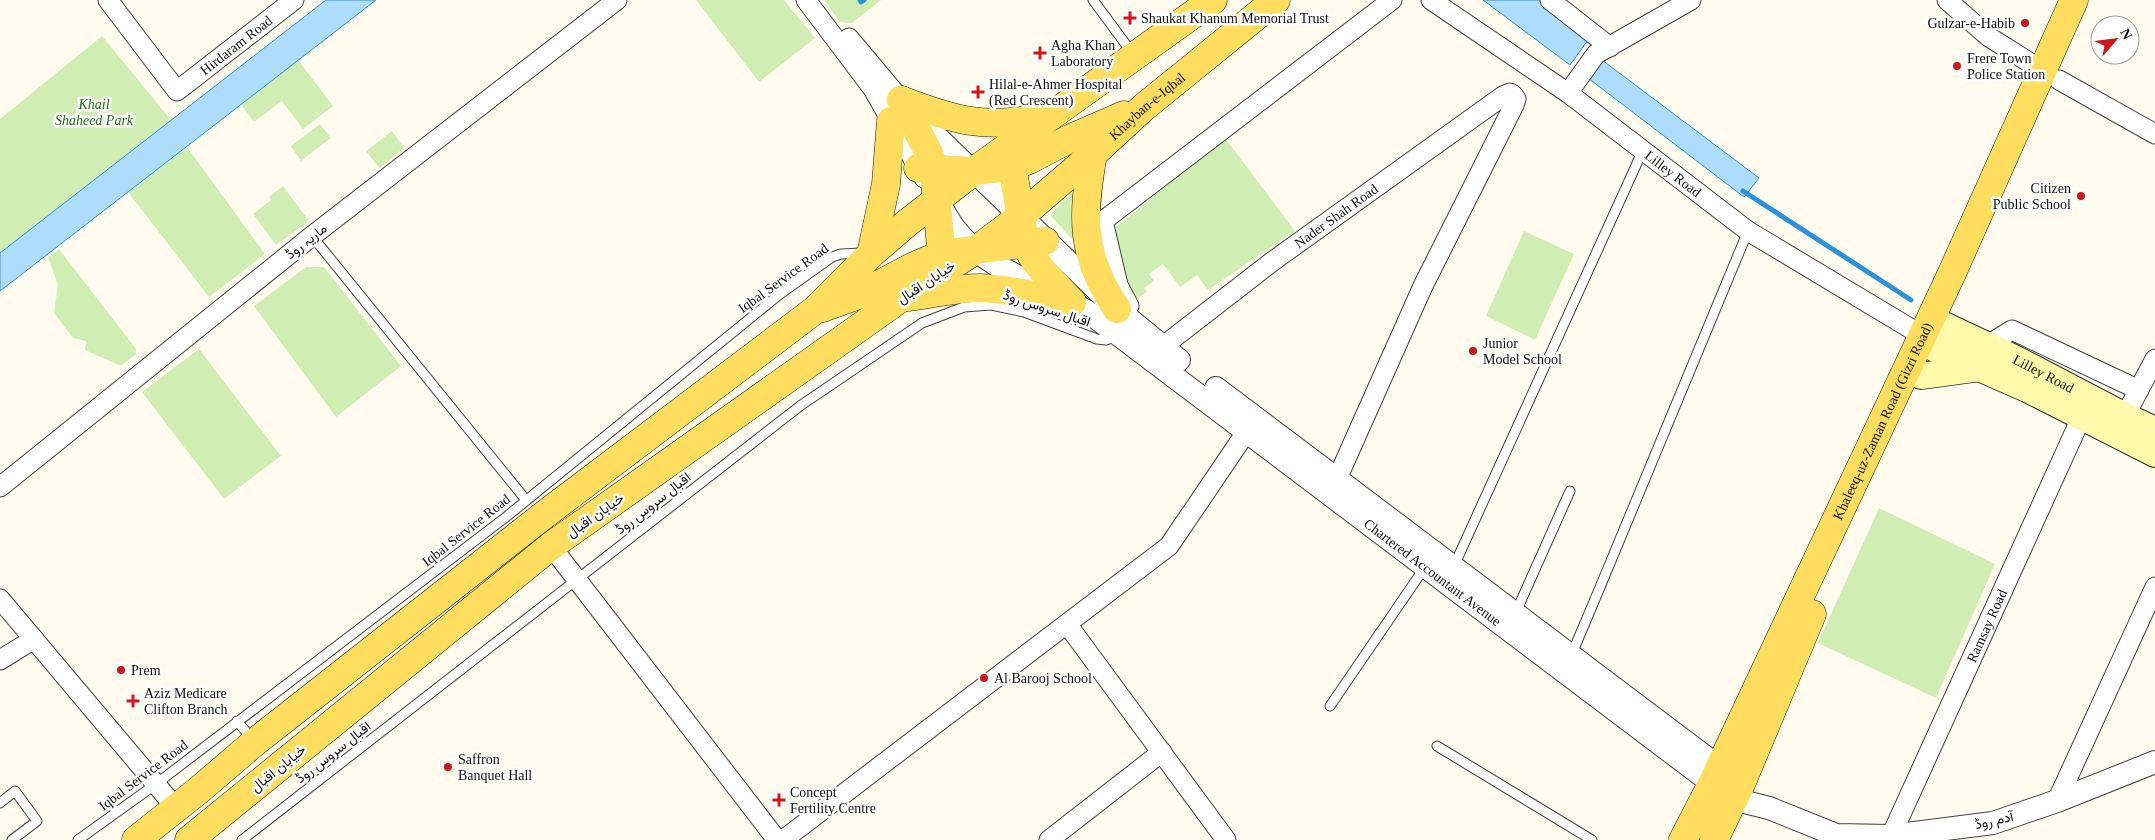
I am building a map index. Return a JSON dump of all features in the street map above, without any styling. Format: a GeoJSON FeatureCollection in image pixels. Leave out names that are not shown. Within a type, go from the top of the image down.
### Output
{"type":"FeatureCollection","features":[{"type":"Feature","properties":{"kind":"main road"},"geometry":{"type":"LineString","coordinates":[[136,840],[255,742],[544,515],[815,310],[871,254],[974,171],[1010,156],[1051,116],[1213,0]]}},
{"type":"Feature","properties":{"kind":"main road","name":"Khayban-e-Iqbal"},"geometry":{"type":"LineString","coordinates":[[1020,217],[1144,107],[1276,0]]}},
{"type":"Feature","properties":{"kind":"main road","name":"Khaleeq-uz-Zaman Road (Gizri Road)"},"geometry":{"type":"LineString","coordinates":[[1714,840],[1726,784],[2051,76],[2079,1]]}},
{"type":"Feature","properties":{"kind":"main road"},"geometry":{"type":"LineString","coordinates":[[1010,156],[1029,160],[1071,138],[1144,107]]}},
{"type":"Feature","properties":{"kind":"main road"},"geometry":{"type":"LineString","coordinates":[[896,111],[1004,124],[1051,116]]}},
{"type":"Feature","properties":{"kind":"main road"},"geometry":{"type":"LineString","coordinates":[[815,310],[861,294],[914,266],[942,262],[937,200],[926,169],[929,153],[896,111]]}},
{"type":"Feature","properties":{"kind":"main road"},"geometry":{"type":"LineString","coordinates":[[871,254],[886,184],[896,111]]}},
{"type":"Feature","properties":{"kind":"main road"},"geometry":{"type":"LineString","coordinates":[[1093,154],[1084,218],[1094,228],[1094,270],[1102,288],[1116,308]]}},
{"type":"Feature","properties":{"kind":"main road"},"geometry":{"type":"LineString","coordinates":[[1010,156],[1020,217],[1035,242]]}},
{"type":"Feature","properties":{"kind":"main road"},"geometry":{"type":"LineString","coordinates":[[926,169],[974,171]]}},
{"type":"Feature","properties":{"kind":"main road","name":"خیابان اقبال"},"geometry":{"type":"LineString","coordinates":[[189,840],[552,546],[901,298],[942,262],[976,250],[1020,217]]}},
{"type":"Feature","properties":{"kind":"main road"},"geometry":{"type":"LineString","coordinates":[[976,250],[1035,242]]}},
{"type":"Feature","properties":{"kind":"main road"},"geometry":{"type":"LineString","coordinates":[[1035,242],[1030,252],[1042,269],[1072,302]]}},
{"type":"Feature","properties":{"kind":"main road"},"geometry":{"type":"LineString","coordinates":[[901,298],[959,289],[981,288],[1005,290],[1072,302]]}},
{"type":"Feature","properties":{"kind":"main road","name":"Khaleeq-uz-Zaman Road (Gizri Road)"},"geometry":{"type":"LineString","coordinates":[[1683,840],[1726,784],[1801,637],[1921,376],[1931,335]]}},
{"type":"Feature","properties":{"kind":"main road","name":"Lilley Road"},"geometry":{"type":"LineString","coordinates":[[1931,335],[1983,357],[2037,369],[2155,430]]}},
{"type":"Feature","properties":{"kind":"main road"},"geometry":{"type":"LineString","coordinates":[[1921,376],[1983,357],[2082,416],[2155,454]]}},
{"type":"Feature","properties":{"kind":"main road"},"geometry":{"type":"LineString","coordinates":[[119,840],[163,793],[199,790]]}},
{"type":"Feature","properties":{"kind":"street","name":"Hirdaram Road"},"geometry":{"type":"LineString","coordinates":[[108,0],[178,91],[294,0]]}},
{"type":"Feature","properties":{"kind":"street","name":"ماریہ روڈ"},"geometry":{"type":"LineString","coordinates":[[0,487],[312,236],[617,0]]}},
{"type":"Feature","properties":{"kind":"street"},"geometry":{"type":"LineString","coordinates":[[806,0],[873,89],[896,111],[974,171],[1020,217]]}},
{"type":"Feature","properties":{"kind":"street"},"geometry":{"type":"LineString","coordinates":[[818,0],[896,111]]}},
{"type":"Feature","properties":{"kind":"street"},"geometry":{"type":"LineString","coordinates":[[1161,350],[1131,309],[1118,285],[1094,228],[1392,0]]}},
{"type":"Feature","properties":{"kind":"street","name":"Lilley Road"},"geometry":{"type":"LineString","coordinates":[[1430,0],[1568,93],[1748,231],[1931,335]]}},
{"type":"Feature","properties":{"kind":"street"},"geometry":{"type":"LineString","coordinates":[[1550,0],[1610,47]]}},
{"type":"Feature","properties":{"kind":"street"},"geometry":{"type":"LineString","coordinates":[[1568,93],[1596,54],[1691,0]]}},
{"type":"Feature","properties":{"kind":"street"},"geometry":{"type":"LineString","coordinates":[[1947,0],[1989,37],[2051,76],[2155,134]]}},
{"type":"Feature","properties":{"kind":"street"},"geometry":{"type":"LineString","coordinates":[[1337,479],[1424,286],[1514,105],[1516,99],[1513,95],[1533,70]]}},
{"type":"Feature","properties":{"kind":"street","name":"Nader Shah Road"},"geometry":{"type":"LineString","coordinates":[[1161,350],[1273,261],[1503,96],[1510,93],[1513,95]]}},
{"type":"Feature","properties":{"kind":"street"},"geometry":{"type":"LineString","coordinates":[[937,200],[956,229],[976,250],[1006,271],[1072,302],[1120,335],[1161,350]]}},
{"type":"Feature","properties":{"kind":"street"},"geometry":{"type":"LineString","coordinates":[[1035,242],[1116,308],[1161,350]]}},
{"type":"Feature","properties":{"kind":"street"},"geometry":{"type":"LineString","coordinates":[[1983,357],[2012,330],[2139,390]]}},
{"type":"Feature","properties":{"kind":"street","name":"Chartered Accountant Avenue"},"geometry":{"type":"LineString","coordinates":[[1161,350],[1247,431],[1426,567],[1726,784]]}},
{"type":"Feature","properties":{"kind":"street","name":"Chartered Accountant Avenue"},"geometry":{"type":"LineString","coordinates":[[1161,350],[1337,479],[1571,656],[1726,784]]}},
{"type":"Feature","properties":{"kind":"street"},"geometry":{"type":"LineString","coordinates":[[2125,416],[2155,359]]}},
{"type":"Feature","properties":{"kind":"street","name":"Ramsay Road"},"geometry":{"type":"LineString","coordinates":[[1891,836],[2082,416]]}},
{"type":"Feature","properties":{"kind":"street"},"geometry":{"type":"LineString","coordinates":[[783,840],[1169,546],[1247,431]]}},
{"type":"Feature","properties":{"kind":"street"},"geometry":{"type":"LineString","coordinates":[[552,546],[777,840]]}},
{"type":"Feature","properties":{"kind":"street"},"geometry":{"type":"LineString","coordinates":[[2057,801],[2155,587]]}},
{"type":"Feature","properties":{"kind":"street"},"geometry":{"type":"LineString","coordinates":[[0,598],[163,793]]}},
{"type":"Feature","properties":{"kind":"street"},"geometry":{"type":"LineString","coordinates":[[1067,624],[1226,840]]}},
{"type":"Feature","properties":{"kind":"street"},"geometry":{"type":"LineString","coordinates":[[0,660],[34,639]]}},
{"type":"Feature","properties":{"kind":"street"},"geometry":{"type":"LineString","coordinates":[[1049,840],[1162,752]]}},
{"type":"Feature","properties":{"kind":"street","name":"آدم روڈ"},"geometry":{"type":"LineString","coordinates":[[1726,784],[1769,808],[1836,835],[1942,835],[1993,823],[2057,801],[2155,762]]}},
{"type":"Feature","properties":{"kind":"lane"},"geometry":{"type":"LineString","coordinates":[[1093,0],[1134,56]]}},
{"type":"Feature","properties":{"kind":"lane"},"geometry":{"type":"LineString","coordinates":[[1453,567],[1643,150]]}},
{"type":"Feature","properties":{"kind":"lane"},"geometry":{"type":"LineString","coordinates":[[1571,656],[1748,231]]}},
{"type":"Feature","properties":{"kind":"lane"},"geometry":{"type":"LineString","coordinates":[[312,236],[526,500]]}},
{"type":"Feature","properties":{"kind":"lane","name":"Iqbal Service Road"},"geometry":{"type":"LineString","coordinates":[[78,840],[163,793],[237,721],[336,648],[526,500],[780,294],[832,257],[850,253],[871,254]]}},
{"type":"Feature","properties":{"kind":"lane","name":"اقبال سروس روڈ"},"geometry":{"type":"LineString","coordinates":[[242,840],[800,406],[922,323],[964,307],[991,305],[1024,312],[1097,339],[1106,340],[1120,335]]}},
{"type":"Feature","properties":{"kind":"lane"},"geometry":{"type":"LineString","coordinates":[[1515,614],[1570,491]]}},
{"type":"Feature","properties":{"kind":"lane"},"geometry":{"type":"LineString","coordinates":[[1330,706],[1426,567]]}},
{"type":"Feature","properties":{"kind":"lane"},"geometry":{"type":"LineString","coordinates":[[237,721],[255,742]]}},
{"type":"Feature","properties":{"kind":"lane"},"geometry":{"type":"LineString","coordinates":[[1437,746],[1592,840]]}},
{"type":"Feature","properties":{"kind":"lane"},"geometry":{"type":"LineString","coordinates":[[0,803],[15,791],[37,821],[12,840]]}},
{"type":"Feature","properties":{"kind":"green space"},"geometry":{"type":"Polygon","coordinates":[[[696,0],[784,0],[815,38],[759,82],[696,0]]]}},
{"type":"Feature","properties":{"kind":"green space"},"geometry":{"type":"Polygon","coordinates":[[[824,0],[881,0],[852,23],[840,22],[824,0]]]}},
{"type":"Feature","properties":{"kind":"green space","name":"Khail Shaheed Park"},"geometry":{"type":"Polygon","coordinates":[[[102,36],[171,120],[0,253],[0,119],[102,36]]]}},
{"type":"Feature","properties":{"kind":"green space"},"geometry":{"type":"Polygon","coordinates":[[[298,60],[333,106],[303,129],[282,101],[254,122],[241,104],[298,60]]]}},
{"type":"Feature","properties":{"kind":"green space"},"geometry":{"type":"Polygon","coordinates":[[[320,124],[331,138],[301,161],[291,146],[320,124]]]}},
{"type":"Feature","properties":{"kind":"green space"},"geometry":{"type":"Polygon","coordinates":[[[392,131],[404,148],[379,168],[366,151],[392,131]]]}},
{"type":"Feature","properties":{"kind":"green space"},"geometry":{"type":"Polygon","coordinates":[[[1225,138],[1295,231],[1208,290],[1197,275],[1180,287],[1163,264],[1149,274],[1154,281],[1144,288],[1147,292],[1134,301],[1126,289],[1110,232],[1225,138]]]}},
{"type":"Feature","properties":{"kind":"green space"},"geometry":{"type":"Polygon","coordinates":[[[187,147],[265,254],[209,297],[128,192],[187,147]]]}},
{"type":"Feature","properties":{"kind":"green space"},"geometry":{"type":"Polygon","coordinates":[[[283,186],[309,221],[276,245],[253,214],[271,200],[269,197],[283,186]]]}},
{"type":"Feature","properties":{"kind":"green space"},"geometry":{"type":"Polygon","coordinates":[[[1078,186],[1081,249],[1050,215],[1078,186]]]}},
{"type":"Feature","properties":{"kind":"green space"},"geometry":{"type":"Polygon","coordinates":[[[1524,231],[1574,254],[1535,340],[1486,316],[1524,231]]]}},
{"type":"Feature","properties":{"kind":"green space"},"geometry":{"type":"Polygon","coordinates":[[[59,249],[136,349],[136,354],[121,366],[85,350],[86,341],[73,338],[54,313],[58,285],[48,257],[59,249]]]}},
{"type":"Feature","properties":{"kind":"green space"},"geometry":{"type":"Polygon","coordinates":[[[306,267],[324,267],[401,366],[336,417],[254,306],[306,267]]]}},
{"type":"Feature","properties":{"kind":"green space"},"geometry":{"type":"Polygon","coordinates":[[[199,349],[281,456],[224,499],[142,392],[199,349]]]}},
{"type":"Feature","properties":{"kind":"green space"},"geometry":{"type":"Polygon","coordinates":[[[1879,508],[1995,564],[1936,698],[1818,643],[1879,508]]]}},
{"type":"Feature","properties":{"kind":"water"},"geometry":{"type":"Polygon","coordinates":[[[326,0],[376,0],[0,291],[0,253],[326,0]]]}},
{"type":"Feature","properties":{"kind":"water"},"geometry":{"type":"Polygon","coordinates":[[[1483,0],[1544,0],[1591,36],[1570,65],[1483,0]]]}},
{"type":"Feature","properties":{"kind":"water"},"geometry":{"type":"Polygon","coordinates":[[[1602,60],[1759,178],[1744,197],[1588,78],[1602,60]]]}},
{"type":"Feature","properties":{"kind":"waterway"},"geometry":{"type":"LineString","coordinates":[[860,0],[861,2],[864,0]]}},
{"type":"Feature","properties":{"kind":"waterway"},"geometry":{"type":"LineString","coordinates":[[1743,191],[1911,300]]}},
{"type":"Feature","properties":{"kind":"place","name":"Shaukat Khanum Memorial Trust"},"geometry":{"type":"Point","coordinates":[1130,18]}},
{"type":"Feature","properties":{"kind":"place","name":"Gulzar-e-Habib"},"geometry":{"type":"Point","coordinates":[2025,23]}},
{"type":"Feature","properties":{"kind":"place","name":"Agha Khan Laboratory"},"geometry":{"type":"Point","coordinates":[1040,53]}},
{"type":"Feature","properties":{"kind":"place","name":"Frere Town Police Station"},"geometry":{"type":"Point","coordinates":[1957,66]}},
{"type":"Feature","properties":{"kind":"place","name":"Hilal-e-Ahmer Hospital (Red Crescent)"},"geometry":{"type":"Point","coordinates":[978,92]}},
{"type":"Feature","properties":{"kind":"place","name":"Citizen Public School"},"geometry":{"type":"Point","coordinates":[2081,196]}},
{"type":"Feature","properties":{"kind":"place","name":"Junior Model School"},"geometry":{"type":"Point","coordinates":[1473,351]}},
{"type":"Feature","properties":{"kind":"place","name":"Prem"},"geometry":{"type":"Point","coordinates":[121,670]}},
{"type":"Feature","properties":{"kind":"place","name":"Al Barooj School"},"geometry":{"type":"Point","coordinates":[984,678]}},
{"type":"Feature","properties":{"kind":"place","name":"Aziz Medicare Clifton Branch"},"geometry":{"type":"Point","coordinates":[133,701]}},
{"type":"Feature","properties":{"kind":"place","name":"Saffron Banquet Hall"},"geometry":{"type":"Point","coordinates":[448,767]}},
{"type":"Feature","properties":{"kind":"place","name":"Concept Fertility Centre"},"geometry":{"type":"Point","coordinates":[779,800]}}]}
